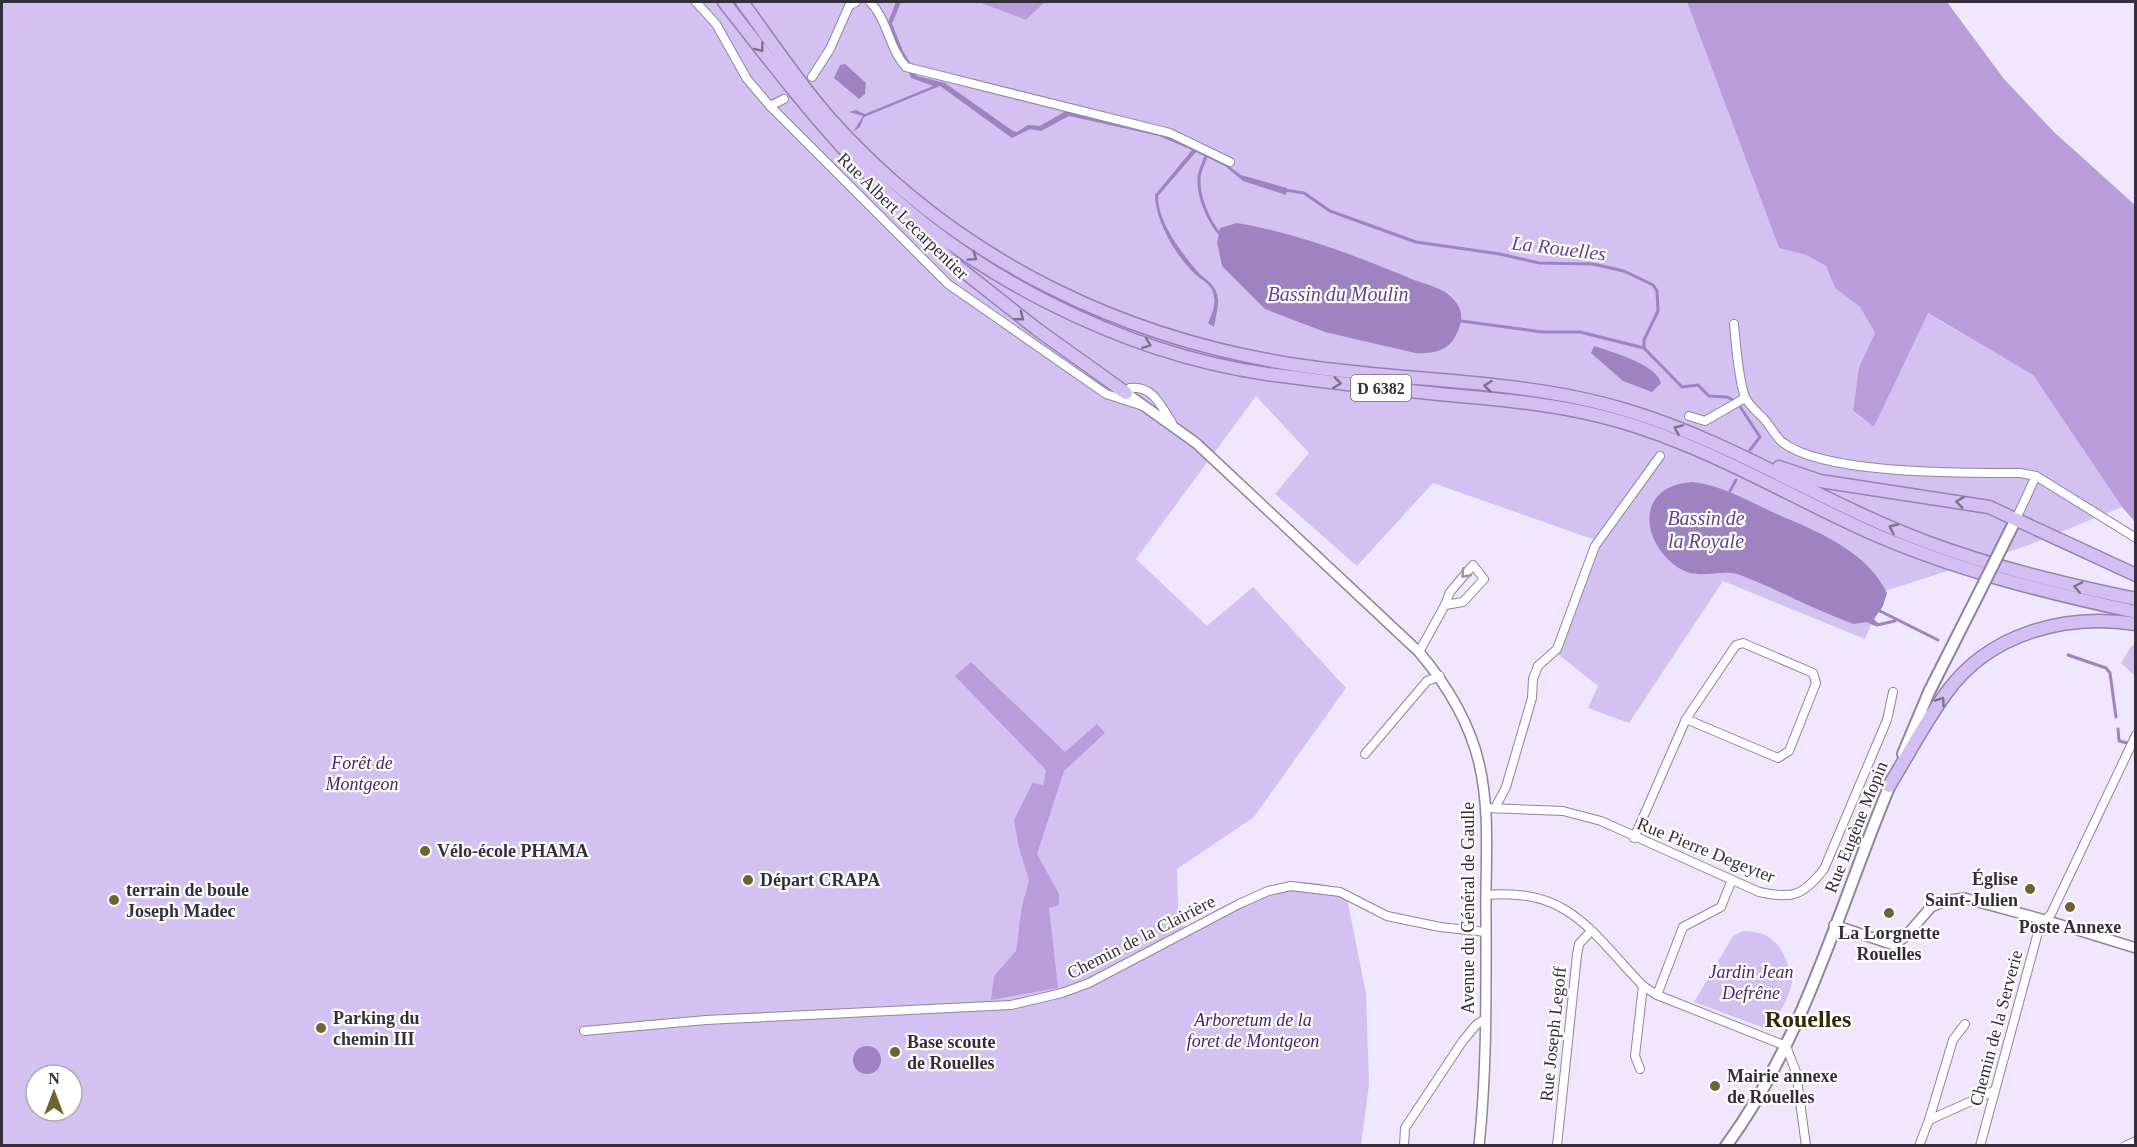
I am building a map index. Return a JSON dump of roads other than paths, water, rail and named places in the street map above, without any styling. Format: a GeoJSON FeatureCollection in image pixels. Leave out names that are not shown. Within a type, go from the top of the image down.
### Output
{"type":"FeatureCollection","features":[{"type":"Feature","properties":{"kind":"highway","name":"D 6382"},"geometry":{"type":"LineString","coordinates":[[724,2],[808,109],[864,170],[940,234],[1032,293],[1105,329],[1158,348],[1262,373],[1538,404],[1623,422],[1692,448],[1868,531],[1934,559],[1994,579],[2136,612]]}},
{"type":"Feature","properties":{"kind":"highway","name":"D 6382"},"geometry":{"type":"LineString","coordinates":[[742,2],[832,120],[914,199],[994,256],[1098,311],[1196,346],[1255,359],[1538,391],[1588,400],[1650,418],[1710,443],[1922,541],[2020,573],[2136,599]]}},
{"type":"Feature","properties":{"kind":"highway"},"geometry":{"type":"LineString","coordinates":[[808,109],[866,181],[958,267],[1123,397]]}},
{"type":"Feature","properties":{"kind":"highway"},"geometry":{"type":"LineString","coordinates":[[1710,443],[1820,481],[1978,505],[2016,519],[2136,575]]}},
{"type":"Feature","properties":{"kind":"highway"},"geometry":{"type":"LineString","coordinates":[[1889,786],[1948,690],[1970,667],[1994,650],[2036,630],[2076,621],[2136,624]]}},
{"type":"Feature","properties":{"kind":"main road","name":"Rue Eugène Mopin"},"geometry":{"type":"LineString","coordinates":[[1726,1146],[1748,1114],[1797,1026],[1834,925],[1929,692],[2016,519]]}},
{"type":"Feature","properties":{"kind":"street","name":"Rue Albert Lecarpentier"},"geometry":{"type":"LineString","coordinates":[[696,2],[716,24],[747,79],[771,106],[948,284],[1098,388],[1123,397]]}},
{"type":"Feature","properties":{"kind":"street"},"geometry":{"type":"LineString","coordinates":[[812,77],[830,49],[849,6],[856,2]]}},
{"type":"Feature","properties":{"kind":"street"},"geometry":{"type":"LineString","coordinates":[[870,2],[883,22],[900,60],[906,67],[1170,133],[1230,162]]}},
{"type":"Feature","properties":{"kind":"street"},"geometry":{"type":"LineString","coordinates":[[771,106],[784,99]]}},
{"type":"Feature","properties":{"kind":"street"},"geometry":{"type":"LineString","coordinates":[[1734,324],[1745,398],[1774,429],[1781,441],[1817,458],[1899,469],[2020,473],[2036,476],[2136,538]]}},
{"type":"Feature","properties":{"kind":"street"},"geometry":{"type":"LineString","coordinates":[[1123,397],[1130,388],[1145,388],[1151,392],[1172,423]]}},
{"type":"Feature","properties":{"kind":"street","name":"Avenue du Général de Gaulle"},"geometry":{"type":"LineString","coordinates":[[1123,397],[1147,406],[1172,423],[1262,503],[1419,652],[1440,676],[1469,730],[1491,808],[1486,895],[1485,1019],[1479,1146]]}},
{"type":"Feature","properties":{"kind":"street"},"geometry":{"type":"LineString","coordinates":[[1689,416],[1705,421],[1745,398]]}},
{"type":"Feature","properties":{"kind":"street"},"geometry":{"type":"LineString","coordinates":[[1491,808],[1512,764],[1538,666],[1557,649],[1595,546],[1660,456]]}},
{"type":"Feature","properties":{"kind":"street"},"geometry":{"type":"LineString","coordinates":[[2016,519],[2036,476]]}},
{"type":"Feature","properties":{"kind":"street"},"geometry":{"type":"LineString","coordinates":[[1419,652],[1445,605],[1449,591],[1473,565],[1484,579],[1463,602],[1445,605]]}},
{"type":"Feature","properties":{"kind":"street"},"geometry":{"type":"LineString","coordinates":[[1634,838],[1686,719],[1736,645],[1743,643],[1813,673],[1816,683],[1789,751],[1779,758],[1686,719]]}},
{"type":"Feature","properties":{"kind":"street"},"geometry":{"type":"LineString","coordinates":[[1365,754],[1428,681],[1440,676]]}},
{"type":"Feature","properties":{"kind":"street","name":"Rue Pierre Degeyter"},"geometry":{"type":"LineString","coordinates":[[1491,808],[1563,811],[1601,822],[1731,882],[1781,897],[1797,895],[1811,885],[1824,869],[1887,720],[1893,692]]}},
{"type":"Feature","properties":{"kind":"street","name":"Chemin de la Serverie"},"geometry":{"type":"LineString","coordinates":[[1980,1146],[2028,962],[2040,926],[2051,914],[2135,736]]}},
{"type":"Feature","properties":{"kind":"street"},"geometry":{"type":"LineString","coordinates":[[1657,995],[1683,927],[1721,907],[1731,882]]}},
{"type":"Feature","properties":{"kind":"street","name":"Chemin de la Clairière"},"geometry":{"type":"LineString","coordinates":[[584,1031],[706,1020],[1011,1005],[1062,993],[1089,983],[1239,904],[1268,891],[1291,886],[1340,892],[1387,916],[1440,927],[1486,932]]}},
{"type":"Feature","properties":{"kind":"street"},"geometry":{"type":"LineString","coordinates":[[1486,895],[1515,893],[1547,899],[1571,911],[1643,986],[1657,995],[1786,1047],[1796,1072],[1806,1146]]}},
{"type":"Feature","properties":{"kind":"street"},"geometry":{"type":"LineString","coordinates":[[1834,925],[1894,945],[1906,936],[1931,907],[1964,898],[2136,948]]}},
{"type":"Feature","properties":{"kind":"street","name":"Rue Joseph Legoff"},"geometry":{"type":"LineString","coordinates":[[1557,1146],[1577,955],[1579,944],[1591,931]]}},
{"type":"Feature","properties":{"kind":"street"},"geometry":{"type":"LineString","coordinates":[[1640,1069],[1635,1056],[1643,986]]}},
{"type":"Feature","properties":{"kind":"street"},"geometry":{"type":"LineString","coordinates":[[1404,1146],[1405,1128],[1462,1042],[1476,1025],[1485,1019]]}},
{"type":"Feature","properties":{"kind":"street"},"geometry":{"type":"LineString","coordinates":[[1919,1146],[1953,1040],[1965,1024]]}},
{"type":"Feature","properties":{"kind":"street"},"geometry":{"type":"LineString","coordinates":[[1929,1120],[1994,1091]]}},
{"type":"Feature","properties":{"kind":"street"},"geometry":{"type":"LineString","coordinates":[[2124,1146],[2136,1141]]}},
{"type":"Feature","properties":{"kind":"water"},"geometry":{"type":"Polygon","coordinates":[[[896,2],[901,2],[892,24],[903,51],[913,67],[906,65],[887,25],[896,2]]]}},
{"type":"Feature","properties":{"kind":"water"},"geometry":{"type":"Polygon","coordinates":[[[845,64],[866,83],[865,94],[859,99],[834,78],[840,65],[845,64]]]}},
{"type":"Feature","properties":{"kind":"water"},"geometry":{"type":"Polygon","coordinates":[[[908,70],[915,71],[917,76],[945,83],[1013,131],[1017,132],[1028,125],[1040,126],[1066,111],[1166,133],[1218,158],[1241,175],[1287,188],[1286,195],[1243,181],[1225,166],[1196,152],[1158,196],[1166,226],[1178,246],[1197,271],[1216,290],[1218,302],[1214,327],[1208,323],[1214,303],[1211,289],[1187,266],[1174,247],[1163,226],[1156,205],[1155,195],[1192,150],[1159,136],[1069,116],[1041,131],[1030,129],[1012,138],[940,86],[864,117],[860,127],[853,132],[863,116],[849,112],[856,110],[865,114],[933,86],[911,78],[908,70]]]}},
{"type":"Feature","properties":{"kind":"water","name":"Bassin du Moulin"},"geometry":{"type":"Polygon","coordinates":[[[1237,223],[1327,246],[1441,290],[1450,296],[1460,309],[1461,323],[1455,337],[1452,342],[1438,351],[1415,353],[1325,332],[1265,309],[1222,266],[1217,242],[1220,228],[1237,223]]]}},
{"type":"Feature","properties":{"kind":"water"},"geometry":{"type":"Polygon","coordinates":[[[1594,346],[1622,355],[1642,365],[1651,370],[1661,383],[1652,392],[1623,381],[1591,353],[1594,346]]]}},
{"type":"Feature","properties":{"kind":"water","name":"Bassin de la Royale"},"geometry":{"type":"Polygon","coordinates":[[[1693,482],[1724,490],[1742,498],[1820,534],[1852,553],[1866,564],[1887,593],[1883,606],[1874,619],[1879,624],[1875,626],[1866,622],[1854,624],[1734,573],[1702,574],[1680,569],[1670,561],[1655,542],[1649,519],[1651,507],[1665,490],[1678,484],[1693,482]]]}},
{"type":"Feature","properties":{"kind":"water"},"geometry":{"type":"Polygon","coordinates":[[[867,1046],[877,1050],[881,1060],[877,1070],[867,1074],[857,1070],[853,1060],[857,1050],[867,1046]]]}},
{"type":"Feature","properties":{"kind":"waterway"},"geometry":{"type":"LineString","coordinates":[[1206,156],[1199,176],[1200,193],[1208,215],[1219,233]]}},
{"type":"Feature","properties":{"kind":"waterway","name":"La Rouelles"},"geometry":{"type":"LineString","coordinates":[[1285,190],[1304,193],[1330,211],[1416,242],[1500,254],[1539,263],[1593,264],[1624,271],[1653,285],[1657,291],[1658,311],[1644,340],[1644,348],[1682,387],[1698,385],[1709,396],[1727,397],[1737,402],[1760,437],[1750,450]]}},
{"type":"Feature","properties":{"kind":"waterway"},"geometry":{"type":"LineString","coordinates":[[1461,321],[1542,332],[1580,332],[1644,348]]}},
{"type":"Feature","properties":{"kind":"waterway"},"geometry":{"type":"LineString","coordinates":[[1730,491],[1736,480]]}},
{"type":"Feature","properties":{"kind":"waterway"},"geometry":{"type":"LineString","coordinates":[[1880,611],[1938,640]]}},
{"type":"Feature","properties":{"kind":"waterway"},"geometry":{"type":"LineString","coordinates":[[1877,625],[1895,621]]}},
{"type":"Feature","properties":{"kind":"waterway"},"geometry":{"type":"LineString","coordinates":[[2068,655],[2106,668],[2110,673],[2116,717]]}},
{"type":"Feature","properties":{"kind":"waterway"},"geometry":{"type":"LineString","coordinates":[[2118,729],[2119,741],[2132,744]]}},
{"type":"Feature","properties":{"kind":"place","name":"Vélo-école PHAMA"},"geometry":{"type":"Point","coordinates":[425,851]}},
{"type":"Feature","properties":{"kind":"place","name":"Départ CRAPA"},"geometry":{"type":"Point","coordinates":[748,880]}},
{"type":"Feature","properties":{"kind":"place","name":"Église Saint-Julien"},"geometry":{"type":"Point","coordinates":[2030,889]}},
{"type":"Feature","properties":{"kind":"place","name":"terrain de boule Joseph Madec"},"geometry":{"type":"Point","coordinates":[114,900]}},
{"type":"Feature","properties":{"kind":"place","name":"Poste Annexe"},"geometry":{"type":"Point","coordinates":[2070,907]}},
{"type":"Feature","properties":{"kind":"place","name":"La Lorgnette Rouelles"},"geometry":{"type":"Point","coordinates":[1889,913]}},
{"type":"Feature","properties":{"kind":"place","name":"Parking du chemin III"},"geometry":{"type":"Point","coordinates":[321,1028]}},
{"type":"Feature","properties":{"kind":"place","name":"Base scoute de Rouelles"},"geometry":{"type":"Point","coordinates":[895,1052]}},
{"type":"Feature","properties":{"kind":"place","name":"Mairie annexe de Rouelles"},"geometry":{"type":"Point","coordinates":[1715,1086]}},
{"type":"Feature","properties":{"kind":"district","name":"Rouelles"},"geometry":{"type":"Point","coordinates":[1808,1019]}},
{"type":"Feature","properties":{"kind":"park label","name":"Forêt de Montgeon"},"geometry":{"type":"Point","coordinates":[362,774]}},
{"type":"Feature","properties":{"kind":"park label","name":"Jardin Jean Defrêne"},"geometry":{"type":"Point","coordinates":[1751,982]}},
{"type":"Feature","properties":{"kind":"park label","name":"Arboretum de la foret de Montgeon"},"geometry":{"type":"Point","coordinates":[1253,1030]}}]}
